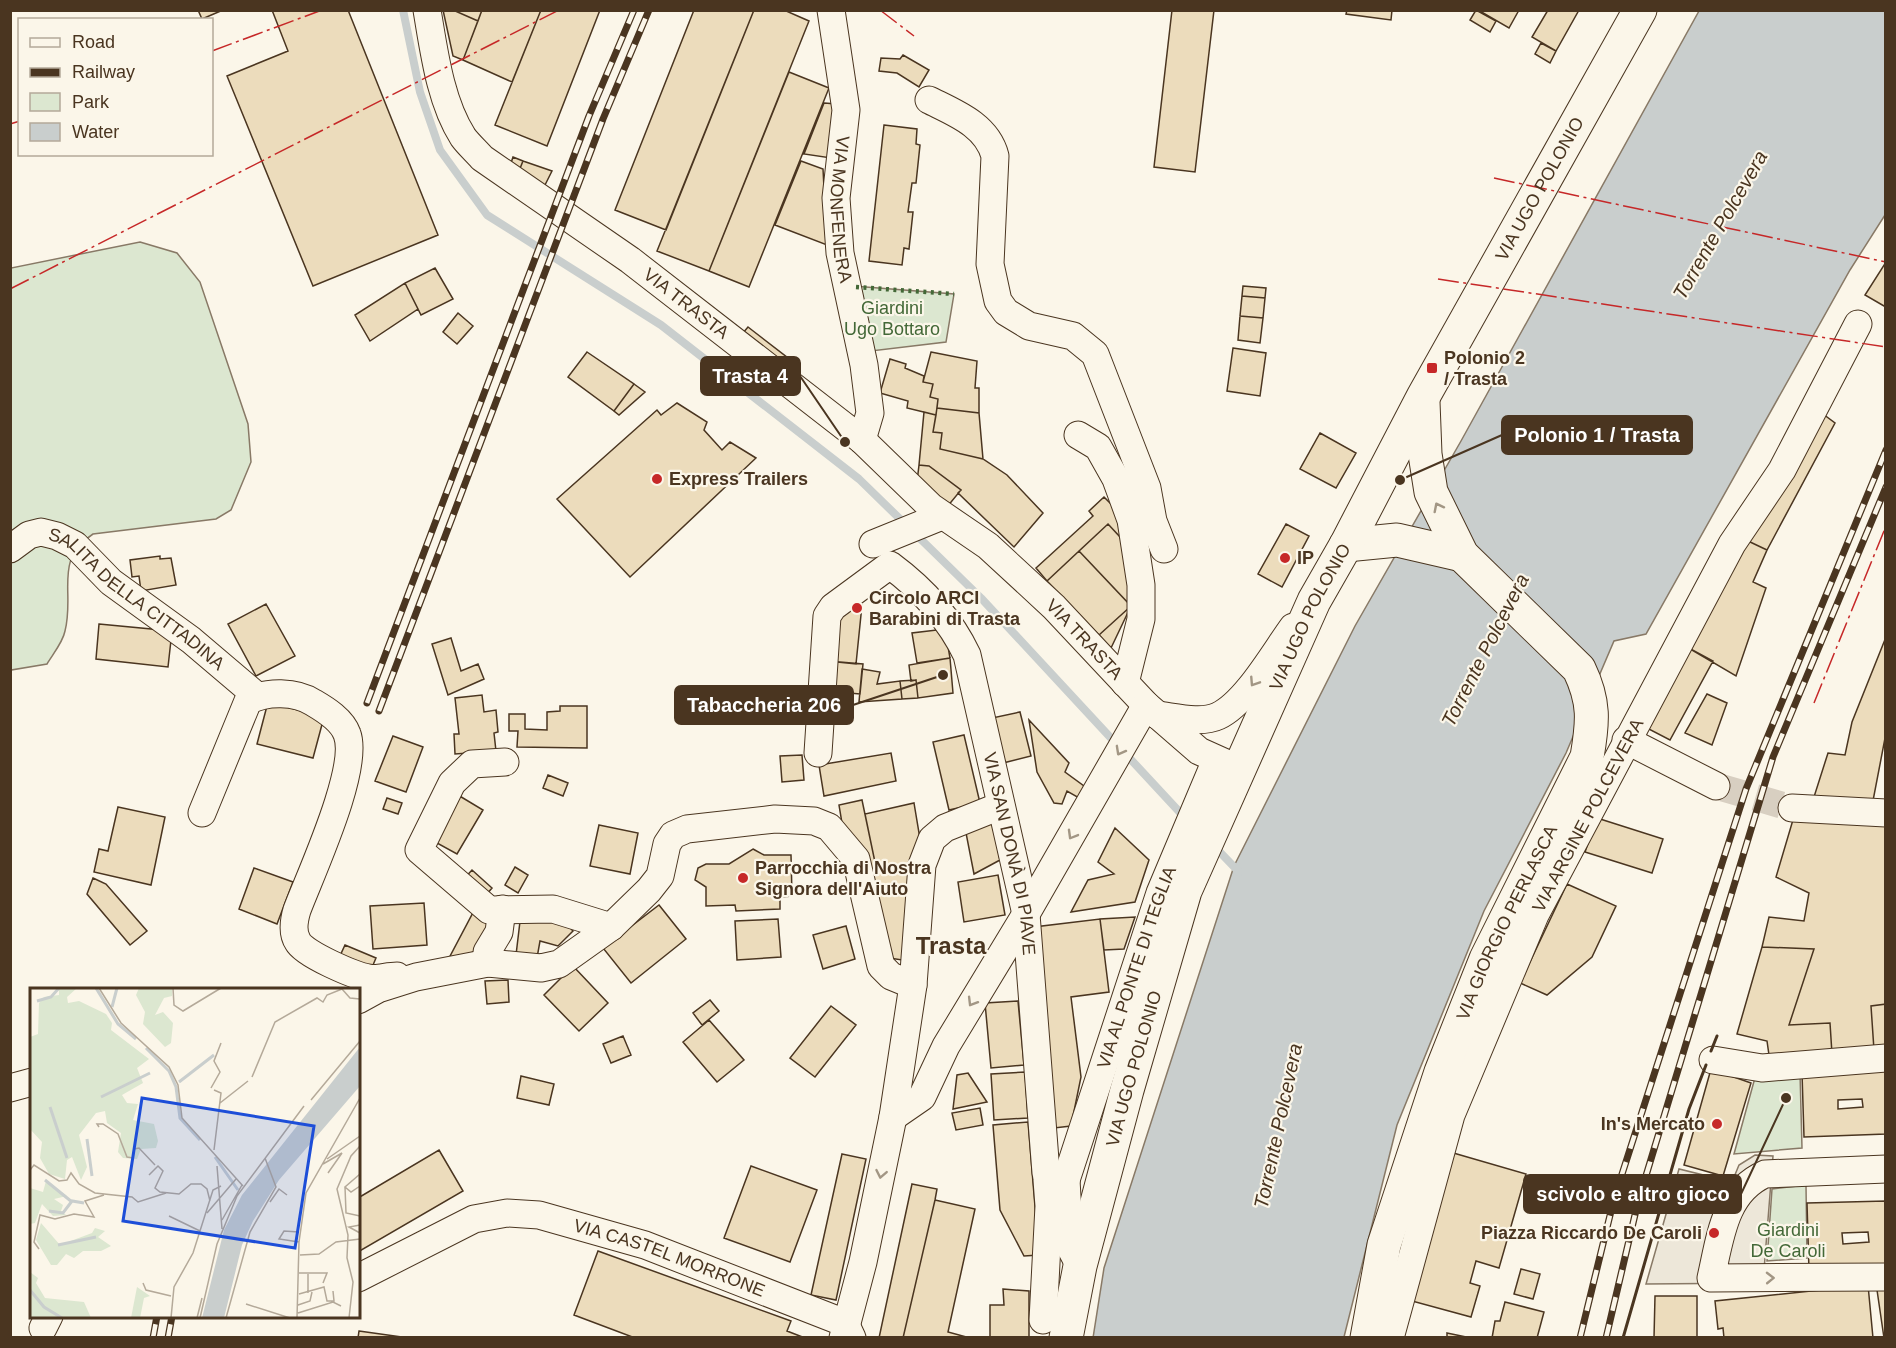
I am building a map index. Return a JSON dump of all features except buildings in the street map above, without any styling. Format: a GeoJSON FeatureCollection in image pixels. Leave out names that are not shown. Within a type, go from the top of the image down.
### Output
{"type":"FeatureCollection","features":[{"type":"Feature","properties":{"kind":"main road","name":"VIA UGO POLONIO"},"geometry":{"type":"LineString","coordinates":[[1080,1266],[1185,891],[1185,862],[1223,775],[1314,601],[1356,543],[1423,397],[1640,10]]}},
{"type":"Feature","properties":{"kind":"main road","name":"VIA GIORGIO PERLASCA"},"geometry":{"type":"LineString","coordinates":[[1367,1338],[1384,1245],[1441,1072],[1486,959],[1587,757],[1592,726],[1590,691],[1580,669],[1462,555],[1431,492],[1425,454],[1423,397]]}},
{"type":"Feature","properties":{"kind":"main road"},"geometry":{"type":"LineString","coordinates":[[1356,543],[1397,540],[1462,555]]}},
{"type":"Feature","properties":{"kind":"main road","name":"VIA SAN DONÀ DI PIAVE"},"geometry":{"type":"LineString","coordinates":[[1055,1329],[1080,1266]]}},
{"type":"Feature","properties":{"kind":"street","name":"VIA TRASTA"},"geometry":{"type":"LineString","coordinates":[[427,10],[437,67],[448,102],[463,136],[482,158],[630,260],[862,440],[936,519],[988,546],[1054,606],[1125,683],[1147,713],[1199,751],[1223,775]]}},
{"type":"Feature","properties":{"kind":"street","name":"VIA MONFENERA"},"geometry":{"type":"LineString","coordinates":[[831,10],[846,110],[836,198],[840,253],[864,364],[870,413],[862,440]]}},
{"type":"Feature","properties":{"kind":"street"},"geometry":{"type":"LineString","coordinates":[[929,100],[966,119],[985,135],[992,145],[995,156],[990,264],[998,301],[1006,312],[1029,326],[1073,336],[1095,354],[1147,488],[1153,521],[1164,549]]}},
{"type":"Feature","properties":{"kind":"street","name":"VIA ARGINE POLCEVERA"},"geometry":{"type":"LineString","coordinates":[[1390,1338],[1451,1115],[1535,915],[1732,544],[1782,470],[1858,324]]}},
{"type":"Feature","properties":{"kind":"street"},"geometry":{"type":"LineString","coordinates":[[1078,435],[1098,447],[1116,479],[1131,520],[1141,585],[1141,619],[1125,683]]}},
{"type":"Feature","properties":{"kind":"street"},"geometry":{"type":"LineString","coordinates":[[873,544],[936,519]]}},
{"type":"Feature","properties":{"kind":"street","name":"SALITA DELLA CITTADINA"},"geometry":{"type":"LineString","coordinates":[[10,549],[29,535],[41,532],[57,536],[75,545],[111,582],[191,640],[257,696]]}},
{"type":"Feature","properties":{"kind":"street","name":"VIA SAN DONÀ DI PIAVE"},"geometry":{"type":"LineString","coordinates":[[818,753],[827,616],[833,607],[890,565],[923,594],[957,634],[967,655],[1026,915],[1056,1177],[1070,1247],[1080,1266]]}},
{"type":"Feature","properties":{"kind":"street"},"geometry":{"type":"LineString","coordinates":[[893,1117],[922,1097],[946,1046],[1026,915],[1101,784],[1147,713],[1192,720],[1217,717],[1247,693],[1269,659],[1314,601]]}},
{"type":"Feature","properties":{"kind":"street"},"geometry":{"type":"LineString","coordinates":[[202,813],[248,701],[257,696],[290,694],[312,701],[337,719],[346,732],[350,746],[348,771],[294,921],[298,943],[304,950],[358,976],[371,979],[388,976],[416,977]]}},
{"type":"Feature","properties":{"kind":"street"},"geometry":{"type":"LineString","coordinates":[[1626,740],[1716,786]]}},
{"type":"Feature","properties":{"kind":"street"},"geometry":{"type":"LineString","coordinates":[[505,762],[471,764],[452,783],[419,850],[489,909],[553,909],[611,927]]}},
{"type":"Feature","properties":{"kind":"street","name":"VIA CASTEL MORRONE"},"geometry":{"type":"LineString","coordinates":[[360,1277],[474,1219],[507,1213],[540,1215],[645,1245],[847,1333],[893,1117],[913,985],[922,865],[932,839],[945,828],[1000,806]]}},
{"type":"Feature","properties":{"kind":"street"},"geometry":{"type":"LineString","coordinates":[[1792,808],[1886,813]]}},
{"type":"Feature","properties":{"kind":"street"},"geometry":{"type":"LineString","coordinates":[[360,999],[378,988],[416,977],[488,963],[541,968],[559,964],[611,927],[660,876],[667,844],[673,835],[687,829],[775,819],[814,821],[829,827],[856,860],[880,966],[891,976],[913,985]]}},
{"type":"Feature","properties":{"kind":"street","name":"VIA AL PONTE DI TEGLIA"},"geometry":{"type":"LineString","coordinates":[[1056,1177],[1107,1050],[1160,893],[1185,862]]}},
{"type":"Feature","properties":{"kind":"street"},"geometry":{"type":"LineString","coordinates":[[488,963],[487,952],[499,932],[502,909]]}},
{"type":"Feature","properties":{"kind":"street"},"geometry":{"type":"LineString","coordinates":[[1713,1060],[1762,1068],[1882,1058]]}},
{"type":"Feature","properties":{"kind":"street"},"geometry":{"type":"LineString","coordinates":[[10,1070],[30,1066]]}},
{"type":"Feature","properties":{"kind":"street"},"geometry":{"type":"LineString","coordinates":[[10,1088],[30,1083]]}},
{"type":"Feature","properties":{"kind":"street"},"geometry":{"type":"LineString","coordinates":[[1886,1169],[1765,1174],[1749,1181],[1736,1196],[1726,1216],[1711,1278],[1886,1277]]}},
{"type":"Feature","properties":{"kind":"street","name":"VIA SAN DONÀ DI PIAVE"},"geometry":{"type":"LineString","coordinates":[[1055,1329],[1049,1206],[1056,1177]]}},
{"type":"Feature","properties":{"kind":"green space"},"geometry":{"type":"Polygon","coordinates":[[[140,242],[177,253],[200,282],[248,424],[251,462],[231,510],[216,519],[93,534],[81,544],[69,566],[67,617],[60,644],[47,664],[11,670],[11,268],[140,242]]]}},
{"type":"Feature","properties":{"kind":"green space","name":"Giardini Ugo Bottaro"},"geometry":{"type":"Polygon","coordinates":[[[853,286],[954,294],[946,342],[871,351],[853,286]]]}},
{"type":"Feature","properties":{"kind":"green space"},"geometry":{"type":"Polygon","coordinates":[[[1800,1073],[1802,1148],[1734,1154],[1756,1074],[1800,1073]]]}},
{"type":"Feature","properties":{"kind":"green space","name":"Giardini De Caroli"},"geometry":{"type":"Polygon","coordinates":[[[1806,1185],[1807,1258],[1767,1261],[1772,1189],[1806,1185]]]}},
{"type":"Feature","properties":{"kind":"shaded area","name":"Piazza Riccardo De Caroli"},"geometry":{"type":"Polygon","coordinates":[[[1755,1155],[1773,1156],[1763,1283],[1646,1284],[1679,1169],[1732,1182],[1739,1165],[1755,1155]]]}},
{"type":"Feature","properties":{"kind":"water","name":"Torrente Polcevera"},"geometry":{"type":"Polygon","coordinates":[[[1699,11],[1885,11],[1885,215],[1850,270],[1646,634],[1614,641],[1566,753],[1484,911],[1397,1125],[1344,1337],[1093,1338],[1104,1268],[1234,866],[1355,626],[1461,441],[1699,11]]]}},
{"type":"Feature","properties":{"kind":"waterway"},"geometry":{"type":"LineString","coordinates":[[403,10],[420,92],[440,150],[487,215],[661,325],[859,479],[981,598],[1186,819]]}},
{"type":"Feature","properties":{"kind":"waterway"},"geometry":{"type":"LineString","coordinates":[[1214,846],[1239,872]]}},
{"type":"Feature","properties":{"kind":"tunnel"},"geometry":{"type":"LineString","coordinates":[[1716,786],[1792,808]]}},
{"type":"Feature","properties":{"kind":"railway"},"geometry":{"type":"LineString","coordinates":[[367,703],[589,116],[634,10]]}},
{"type":"Feature","properties":{"kind":"railway"},"geometry":{"type":"LineString","coordinates":[[379,711],[603,119],[649,10]]}},
{"type":"Feature","properties":{"kind":"railway"},"geometry":{"type":"LineString","coordinates":[[1580,1338],[1614,1199],[1746,789],[1886,450]]}},
{"type":"Feature","properties":{"kind":"railway"},"geometry":{"type":"LineString","coordinates":[[1606,1338],[1638,1202],[1773,757],[1886,487]]}},
{"type":"Feature","properties":{"kind":"railway"},"geometry":{"type":"LineString","coordinates":[[153,1338],[157,1318]]}},
{"type":"Feature","properties":{"kind":"railway"},"geometry":{"type":"LineString","coordinates":[[168,1338],[172,1318]]}},
{"type":"Feature","properties":{"kind":"hedge"},"geometry":{"type":"LineString","coordinates":[[856,287],[954,294]]}},
{"type":"Feature","properties":{"kind":"wall"},"geometry":{"type":"LineString","coordinates":[[1711,1051],[1717,1036]]}},
{"type":"Feature","properties":{"kind":"wall"},"geometry":{"type":"LineString","coordinates":[[1623,1338],[1689,1109],[1706,1065]]}},
{"type":"Feature","properties":{"kind":"power"},"geometry":{"type":"LineString","coordinates":[[213,51],[322,10]]}},
{"type":"Feature","properties":{"kind":"power"},"geometry":{"type":"LineString","coordinates":[[10,289],[559,10]]}},
{"type":"Feature","properties":{"kind":"power"},"geometry":{"type":"LineString","coordinates":[[880,10],[914,36]]}},
{"type":"Feature","properties":{"kind":"power"},"geometry":{"type":"LineString","coordinates":[[10,124],[18,122]]}},
{"type":"Feature","properties":{"kind":"power"},"geometry":{"type":"LineString","coordinates":[[1494,178],[1886,262]]}},
{"type":"Feature","properties":{"kind":"power"},"geometry":{"type":"LineString","coordinates":[[1438,279],[1886,347]]}},
{"type":"Feature","properties":{"kind":"power"},"geometry":{"type":"LineString","coordinates":[[1814,703],[1886,526]]}},
{"type":"Feature","properties":{"kind":"place","name":"Polonio 2 / Trasta"},"geometry":{"type":"Point","coordinates":[1432,368]}},
{"type":"Feature","properties":{"kind":"place","name":"Trasta 4"},"geometry":{"type":"Point","coordinates":[845,442]}},
{"type":"Feature","properties":{"kind":"place","name":"Express Trailers"},"geometry":{"type":"Point","coordinates":[657,479]}},
{"type":"Feature","properties":{"kind":"place","name":"Polonio 1 / Trasta"},"geometry":{"type":"Point","coordinates":[1400,480]}},
{"type":"Feature","properties":{"kind":"place","name":"IP"},"geometry":{"type":"Point","coordinates":[1285,558]}},
{"type":"Feature","properties":{"kind":"place","name":"Circolo ARCI Barabini di Trasta"},"geometry":{"type":"Point","coordinates":[857,608]}},
{"type":"Feature","properties":{"kind":"place","name":"Tabaccheria 206"},"geometry":{"type":"Point","coordinates":[943,675]}},
{"type":"Feature","properties":{"kind":"place","name":"Parrocchia di Nostra Signora dell'Aiuto"},"geometry":{"type":"Point","coordinates":[743,878]}},
{"type":"Feature","properties":{"kind":"place","name":"scivolo e altro gioco"},"geometry":{"type":"Point","coordinates":[1786,1098]}},
{"type":"Feature","properties":{"kind":"place","name":"In's Mercato"},"geometry":{"type":"Point","coordinates":[1717,1124]}},
{"type":"Feature","properties":{"kind":"place","name":"Piazza Riccardo De Caroli"},"geometry":{"type":"Point","coordinates":[1714,1233]}},
{"type":"Feature","properties":{"kind":"district","name":"Trasta"},"geometry":{"type":"Point","coordinates":[951,946]}}]}
